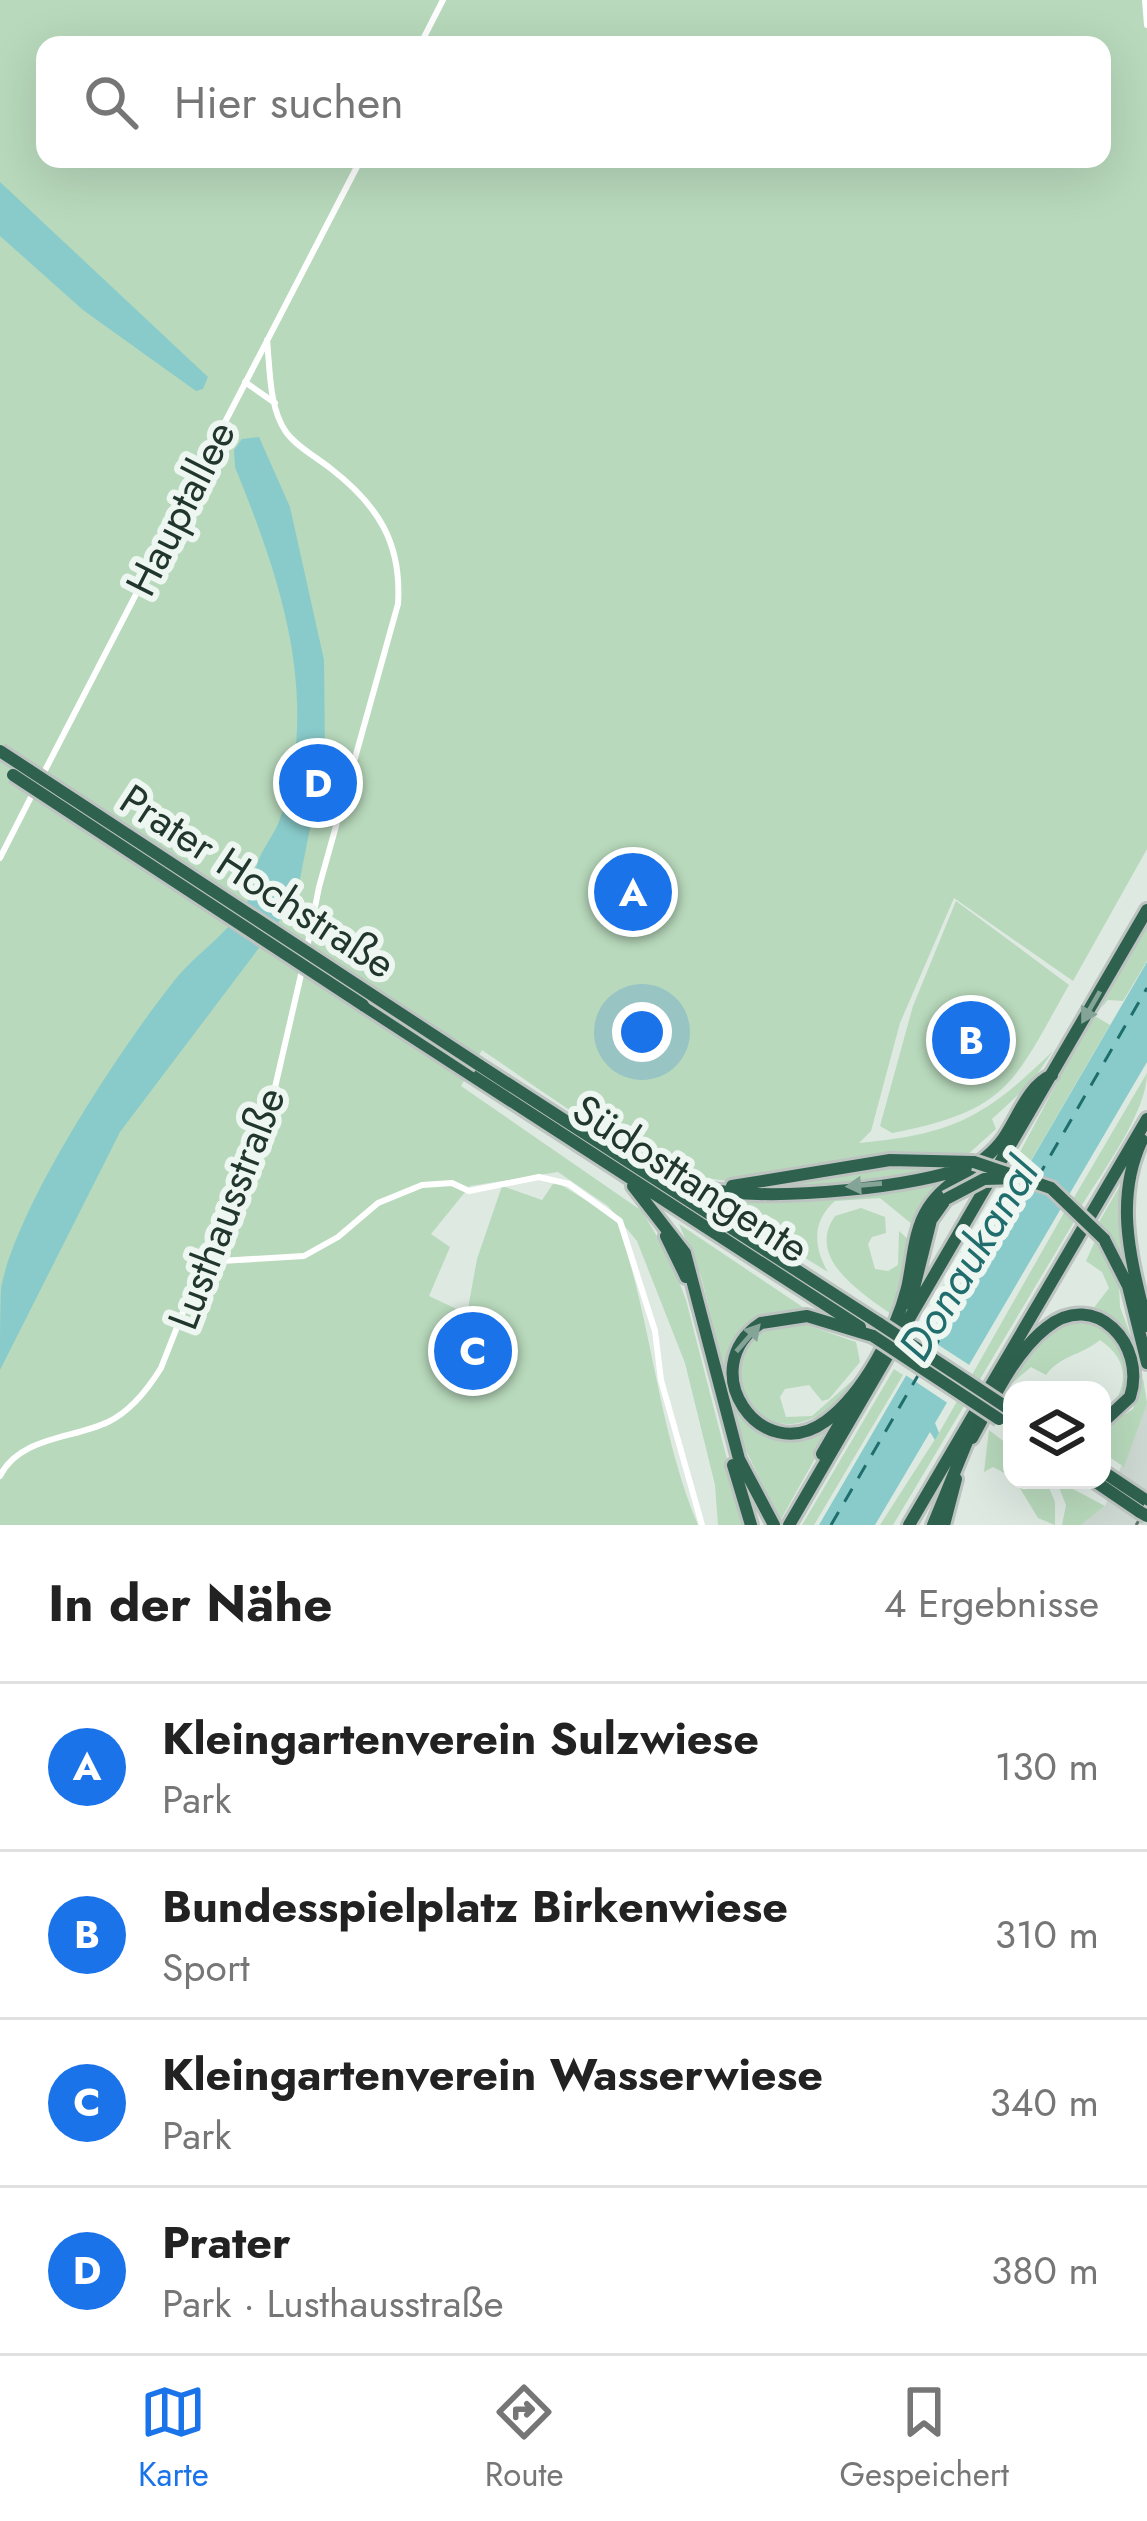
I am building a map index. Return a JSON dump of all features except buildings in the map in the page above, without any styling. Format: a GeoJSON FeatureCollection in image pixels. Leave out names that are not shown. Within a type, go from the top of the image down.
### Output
{"type":"FeatureCollection","features":[{"type":"Feature","properties":{"kind":"highway","name":"Prater Hochstraße"},"geometry":{"type":"LineString","coordinates":[[0,751],[475,1071]]}},
{"type":"Feature","properties":{"kind":"highway","name":"Prater Hochstraße"},"geometry":{"type":"LineString","coordinates":[[0,766],[475,1071]]}},
{"type":"Feature","properties":{"kind":"highway"},"geometry":{"type":"LineString","coordinates":[[789,1525],[1147,910]]}},
{"type":"Feature","properties":{"kind":"highway","name":"Südosttangente"},"geometry":{"type":"LineString","coordinates":[[475,1071],[630,1163],[876,1330]]}},
{"type":"Feature","properties":{"kind":"highway","name":"Südosttangente"},"geometry":{"type":"LineString","coordinates":[[475,1071],[615,1168],[876,1330]]}},
{"type":"Feature","properties":{"kind":"highway"},"geometry":{"type":"LineString","coordinates":[[1003,1409],[876,1330],[807,1316],[761,1323],[740,1342],[732,1362],[738,1403],[760,1425],[782,1432],[805,1431],[836,1412],[895,1322],[928,1208],[1001,1142],[1040,1081],[1052,1075]]}},
{"type":"Feature","properties":{"kind":"highway"},"geometry":{"type":"LineString","coordinates":[[1147,1125],[1130,1176],[1125,1214],[1147,1326]]}},
{"type":"Feature","properties":{"kind":"highway"},"geometry":{"type":"LineString","coordinates":[[909,1525],[1147,1125]]}},
{"type":"Feature","properties":{"kind":"highway"},"geometry":{"type":"LineString","coordinates":[[932,1525],[966,1441],[1147,1125]]}},
{"type":"Feature","properties":{"kind":"highway"},"geometry":{"type":"LineString","coordinates":[[695,1184],[753,1185],[890,1160],[952,1159],[1032,1178],[1068,1200],[1104,1239],[1128,1286],[1147,1364]]}},
{"type":"Feature","properties":{"kind":"highway"},"geometry":{"type":"LineString","coordinates":[[630,1163],[736,1193],[937,1178],[978,1164]]}},
{"type":"Feature","properties":{"kind":"highway"},"geometry":{"type":"LineString","coordinates":[[615,1168],[653,1207],[686,1253],[739,1459],[770,1519]]}},
{"type":"Feature","properties":{"kind":"highway"},"geometry":{"type":"LineString","coordinates":[[615,1168],[661,1228],[687,1278],[751,1525]]}},
{"type":"Feature","properties":{"kind":"highway"},"geometry":{"type":"LineString","coordinates":[[789,1525],[790,1512],[911,1301],[928,1228],[946,1199],[984,1179],[1032,1178]]}},
{"type":"Feature","properties":{"kind":"highway"},"geometry":{"type":"LineString","coordinates":[[1006,1381],[1024,1351],[1058,1320],[1098,1318],[1130,1345],[1136,1365],[1133,1389],[1111,1416]]}},
{"type":"Feature","properties":{"kind":"highway"},"geometry":{"type":"LineString","coordinates":[[944,1525],[975,1432],[1003,1386]]}},
{"type":"Feature","properties":{"kind":"highway"},"geometry":{"type":"LineString","coordinates":[[1111,1483],[1147,1501]]}},
{"type":"Feature","properties":{"kind":"highway"},"geometry":{"type":"LineString","coordinates":[[1111,1486],[1147,1516]]}},
{"type":"Feature","properties":{"kind":"street"},"geometry":{"type":"LineString","coordinates":[[425,36],[443,0]]}},
{"type":"Feature","properties":{"kind":"street"},"geometry":{"type":"LineString","coordinates":[[1145,0],[1147,25]]}},
{"type":"Feature","properties":{"kind":"street","name":"Hauptallee"},"geometry":{"type":"LineString","coordinates":[[0,858],[356,168]]}},
{"type":"Feature","properties":{"kind":"street","name":"Lusthausstraße"},"geometry":{"type":"LineString","coordinates":[[0,1476],[21,1451],[110,1422],[149,1387],[175,1342],[204,1262],[271,1109],[319,886],[398,604],[397,554],[382,519],[360,491],[287,434],[274,403],[267,340]]}},
{"type":"Feature","properties":{"kind":"street","name":"Lusthausstraße"},"geometry":{"type":"LineString","coordinates":[[245,382],[274,403]]}},
{"type":"Feature","properties":{"kind":"street"},"geometry":{"type":"LineString","coordinates":[[204,1262],[304,1256],[398,1192],[437,1183],[469,1191],[509,1181],[562,1180],[620,1221],[655,1331],[661,1380],[702,1525]]}},
{"type":"Feature","properties":{"kind":"shaded area"},"geometry":{"type":"Polygon","coordinates":[[[1147,1403],[1147,1525],[1081,1525],[1105,1506],[1147,1403]]]}},
{"type":"Feature","properties":{"kind":"green space"},"geometry":{"type":"Polygon","coordinates":[[[0,0],[1147,0],[1147,849],[1073,981],[954,898],[900,1023],[871,1131],[859,1143],[920,1134],[966,1118],[1008,1092],[1053,1051],[1031,1083],[992,1119],[996,1129],[966,1156],[880,1160],[739,1181],[709,1178],[641,1152],[482,1050],[461,1086],[642,1211],[671,1260],[686,1300],[744,1525],[718,1525],[715,1485],[685,1363],[637,1241],[608,1206],[558,1172],[470,1186],[431,1234],[450,1247],[429,1296],[467,1314],[477,1259],[502,1186],[542,1200],[555,1181],[616,1219],[673,1450],[698,1525],[0,1525],[0,0]]]}},
{"type":"Feature","properties":{"kind":"green space"},"geometry":{"type":"Polygon","coordinates":[[[956,901],[1069,985],[1034,1047],[1003,1087],[961,1114],[892,1133],[880,1126],[913,1006],[956,901]]]}},
{"type":"Feature","properties":{"kind":"green space"},"geometry":{"type":"Polygon","coordinates":[[[1147,921],[1147,961],[1123,1001],[1108,1000],[1101,1008],[1147,921]]]}},
{"type":"Feature","properties":{"kind":"green space"},"geometry":{"type":"Polygon","coordinates":[[[1093,1015],[1110,1025],[1026,1169],[1013,1165],[1093,1015]]]}},
{"type":"Feature","properties":{"kind":"green space"},"geometry":{"type":"Polygon","coordinates":[[[1147,1073],[1140,1105],[1123,1140],[1082,1205],[1072,1201],[1147,1073]]]}},
{"type":"Feature","properties":{"kind":"green space"},"geometry":{"type":"Polygon","coordinates":[[[962,1166],[928,1176],[767,1188],[872,1168],[962,1166]]]}},
{"type":"Feature","properties":{"kind":"green space"},"geometry":{"type":"Polygon","coordinates":[[[1125,1177],[1129,1271],[1099,1222],[1125,1177]]]}},
{"type":"Feature","properties":{"kind":"green space"},"geometry":{"type":"Polygon","coordinates":[[[944,1184],[924,1201],[913,1225],[880,1198],[835,1201],[822,1217],[817,1234],[828,1272],[698,1192],[769,1200],[944,1184]]]}},
{"type":"Feature","properties":{"kind":"green space"},"geometry":{"type":"Polygon","coordinates":[[[1001,1185],[1014,1188],[925,1335],[918,1330],[1001,1185]]]}},
{"type":"Feature","properties":{"kind":"green space"},"geometry":{"type":"Polygon","coordinates":[[[861,1208],[885,1217],[886,1233],[872,1237],[868,1244],[875,1269],[888,1271],[898,1265],[899,1231],[909,1240],[894,1316],[842,1274],[827,1247],[835,1216],[861,1208]]]}},
{"type":"Feature","properties":{"kind":"green space"},"geometry":{"type":"Polygon","coordinates":[[[1065,1211],[1075,1220],[893,1525],[880,1525],[939,1433],[1065,1211]]]}},
{"type":"Feature","properties":{"kind":"green space"},"geometry":{"type":"Polygon","coordinates":[[[679,1224],[813,1314],[781,1315],[756,1323],[738,1338],[729,1357],[727,1378],[735,1399],[752,1419],[780,1435],[841,1412],[780,1521],[741,1440],[701,1276],[679,1224]]]}},
{"type":"Feature","properties":{"kind":"green space"},"geometry":{"type":"Polygon","coordinates":[[[1095,1241],[1119,1285],[1120,1307],[1138,1355],[1117,1325],[1090,1313],[1109,1288],[1102,1272],[1086,1261],[1095,1241]]]}},
{"type":"Feature","properties":{"kind":"green space"},"geometry":{"type":"Polygon","coordinates":[[[795,1321],[856,1342],[860,1362],[829,1399],[822,1401],[809,1385],[785,1389],[780,1397],[786,1417],[812,1416],[861,1373],[827,1410],[795,1424],[768,1420],[749,1404],[739,1381],[742,1357],[760,1335],[795,1321]]]}},
{"type":"Feature","properties":{"kind":"green space"},"geometry":{"type":"Polygon","coordinates":[[[1076,1321],[1094,1325],[1119,1344],[1127,1373],[1124,1388],[1114,1404],[1122,1386],[1122,1369],[1100,1340],[1046,1375],[1031,1367],[1010,1381],[1043,1339],[1076,1321]]]}},
{"type":"Feature","properties":{"kind":"green space"},"geometry":{"type":"Polygon","coordinates":[[[894,1369],[903,1375],[814,1525],[802,1525],[894,1369]]]}},
{"type":"Feature","properties":{"kind":"green space"},"geometry":{"type":"Polygon","coordinates":[[[1143,1378],[1147,1403],[1124,1467],[1111,1458],[1111,1423],[1133,1409],[1143,1378]]]}},
{"type":"Feature","properties":{"kind":"green space"},"geometry":{"type":"Polygon","coordinates":[[[989,1430],[1003,1441],[1003,1472],[993,1467],[984,1472],[989,1430]]]}},
{"type":"Feature","properties":{"kind":"green space"},"geometry":{"type":"Polygon","coordinates":[[[1020,1489],[1050,1489],[1055,1525],[1038,1518],[1020,1489]]]}},
{"type":"Feature","properties":{"kind":"green space"},"geometry":{"type":"Polygon","coordinates":[[[1060,1489],[1073,1489],[1105,1506],[1081,1525],[1062,1525],[1066,1505],[1060,1489]]]}},
{"type":"Feature","properties":{"kind":"water"},"geometry":{"type":"Polygon","coordinates":[[[0,182],[208,377],[203,389],[196,391],[83,310],[0,236],[0,182]]]}},
{"type":"Feature","properties":{"kind":"water"},"geometry":{"type":"Polygon","coordinates":[[[259,437],[290,507],[324,660],[325,752],[296,899],[120,1132],[0,1370],[1,1288],[27,1215],[73,1129],[152,1010],[250,897],[259,859],[280,819],[292,774],[296,684],[280,595],[235,467],[234,450],[242,439],[259,437]]]}},
{"type":"Feature","properties":{"kind":"water","name":"Donaukanal"},"geometry":{"type":"Polygon","coordinates":[[[1147,962],[1147,1062],[935,1423],[939,1433],[935,1440],[930,1432],[875,1525],[819,1525],[1147,962]]]}},
{"type":"Feature","properties":{"kind":"pier"},"geometry":{"type":"Polygon","coordinates":[[[923,1335],[974,1368],[952,1406],[901,1372],[923,1335]]]}},
{"type":"Feature","properties":{"kind":"ferry route"},"geometry":{"type":"LineString","coordinates":[[1037,1179],[1147,988]]}},
{"type":"Feature","properties":{"kind":"ferry route"},"geometry":{"type":"LineString","coordinates":[[931,1353],[1032,1187]]}},
{"type":"Feature","properties":{"kind":"ferry route"},"geometry":{"type":"LineString","coordinates":[[831,1525],[920,1372]]}},
{"type":"Feature","properties":{"kind":"railway"},"geometry":{"type":"LineString","coordinates":[[1136,1525],[1147,1508]]}},
{"type":"Feature","properties":{"kind":"place","name":"Prater"},"geometry":{"type":"Point","coordinates":[318,783]}},
{"type":"Feature","properties":{"kind":"place","name":"Kleingartenverein Sulzwiese"},"geometry":{"type":"Point","coordinates":[633,892]}},
{"type":"Feature","properties":{"kind":"place","name":"Bundesspielplatz Birkenwiese"},"geometry":{"type":"Point","coordinates":[971,1040]}},
{"type":"Feature","properties":{"kind":"place","name":"Kleingartenverein Wasserwiese"},"geometry":{"type":"Point","coordinates":[473,1351]}}]}
